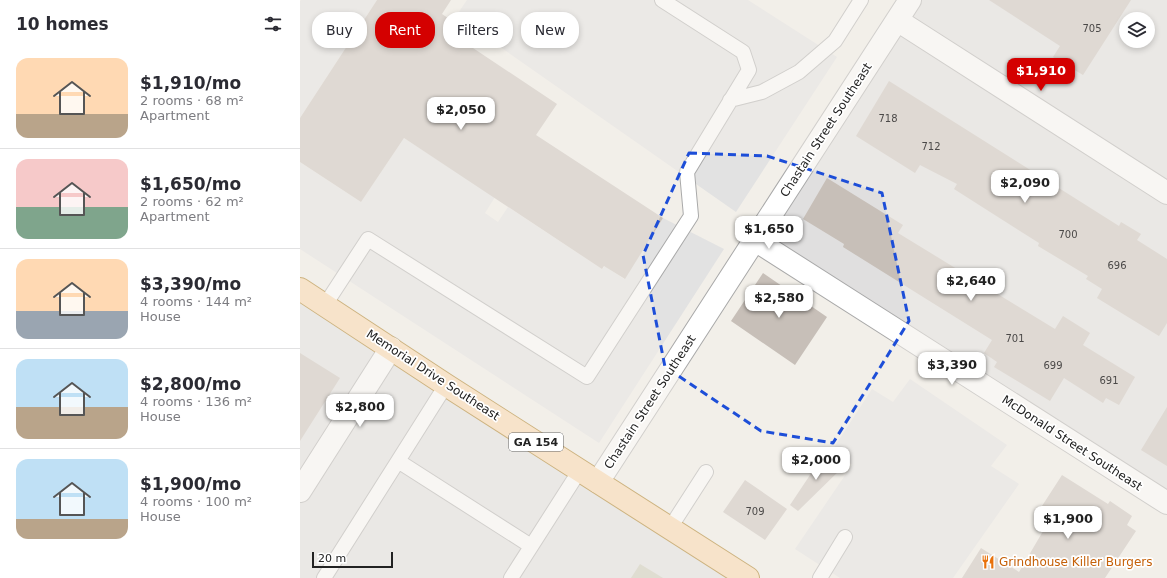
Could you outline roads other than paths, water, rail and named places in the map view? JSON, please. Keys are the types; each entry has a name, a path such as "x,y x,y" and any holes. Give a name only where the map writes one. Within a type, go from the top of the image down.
{"main road":[{"name":"Memorial Drive Southeast","path":"300,289 446,385 748,578"}],"street":[{"name":"Chastain Street Southeast","path":"598,482 910,0"},
{"path":"897,20 1167,193"},
{"name":"McDonald Street Southeast","path":"755,240 1167,503"},
{"path":"300,491 391,348"}],"lane":[{"path":"325,305 368,239 587,376 691,216 687,172 749,70 743,52 662,0"},
{"path":"730,100 762,92 799,72 835,42 861,0"},
{"path":"324,578 446,385"},
{"path":"398,461 531,546"},
{"path":"510,578 580,470"},
{"path":"670,528 706,472"},
{"path":"820,578 845,537"}],"place":[{"name":"Grindhouse Killer Burgers","path":"988,562"}]}
